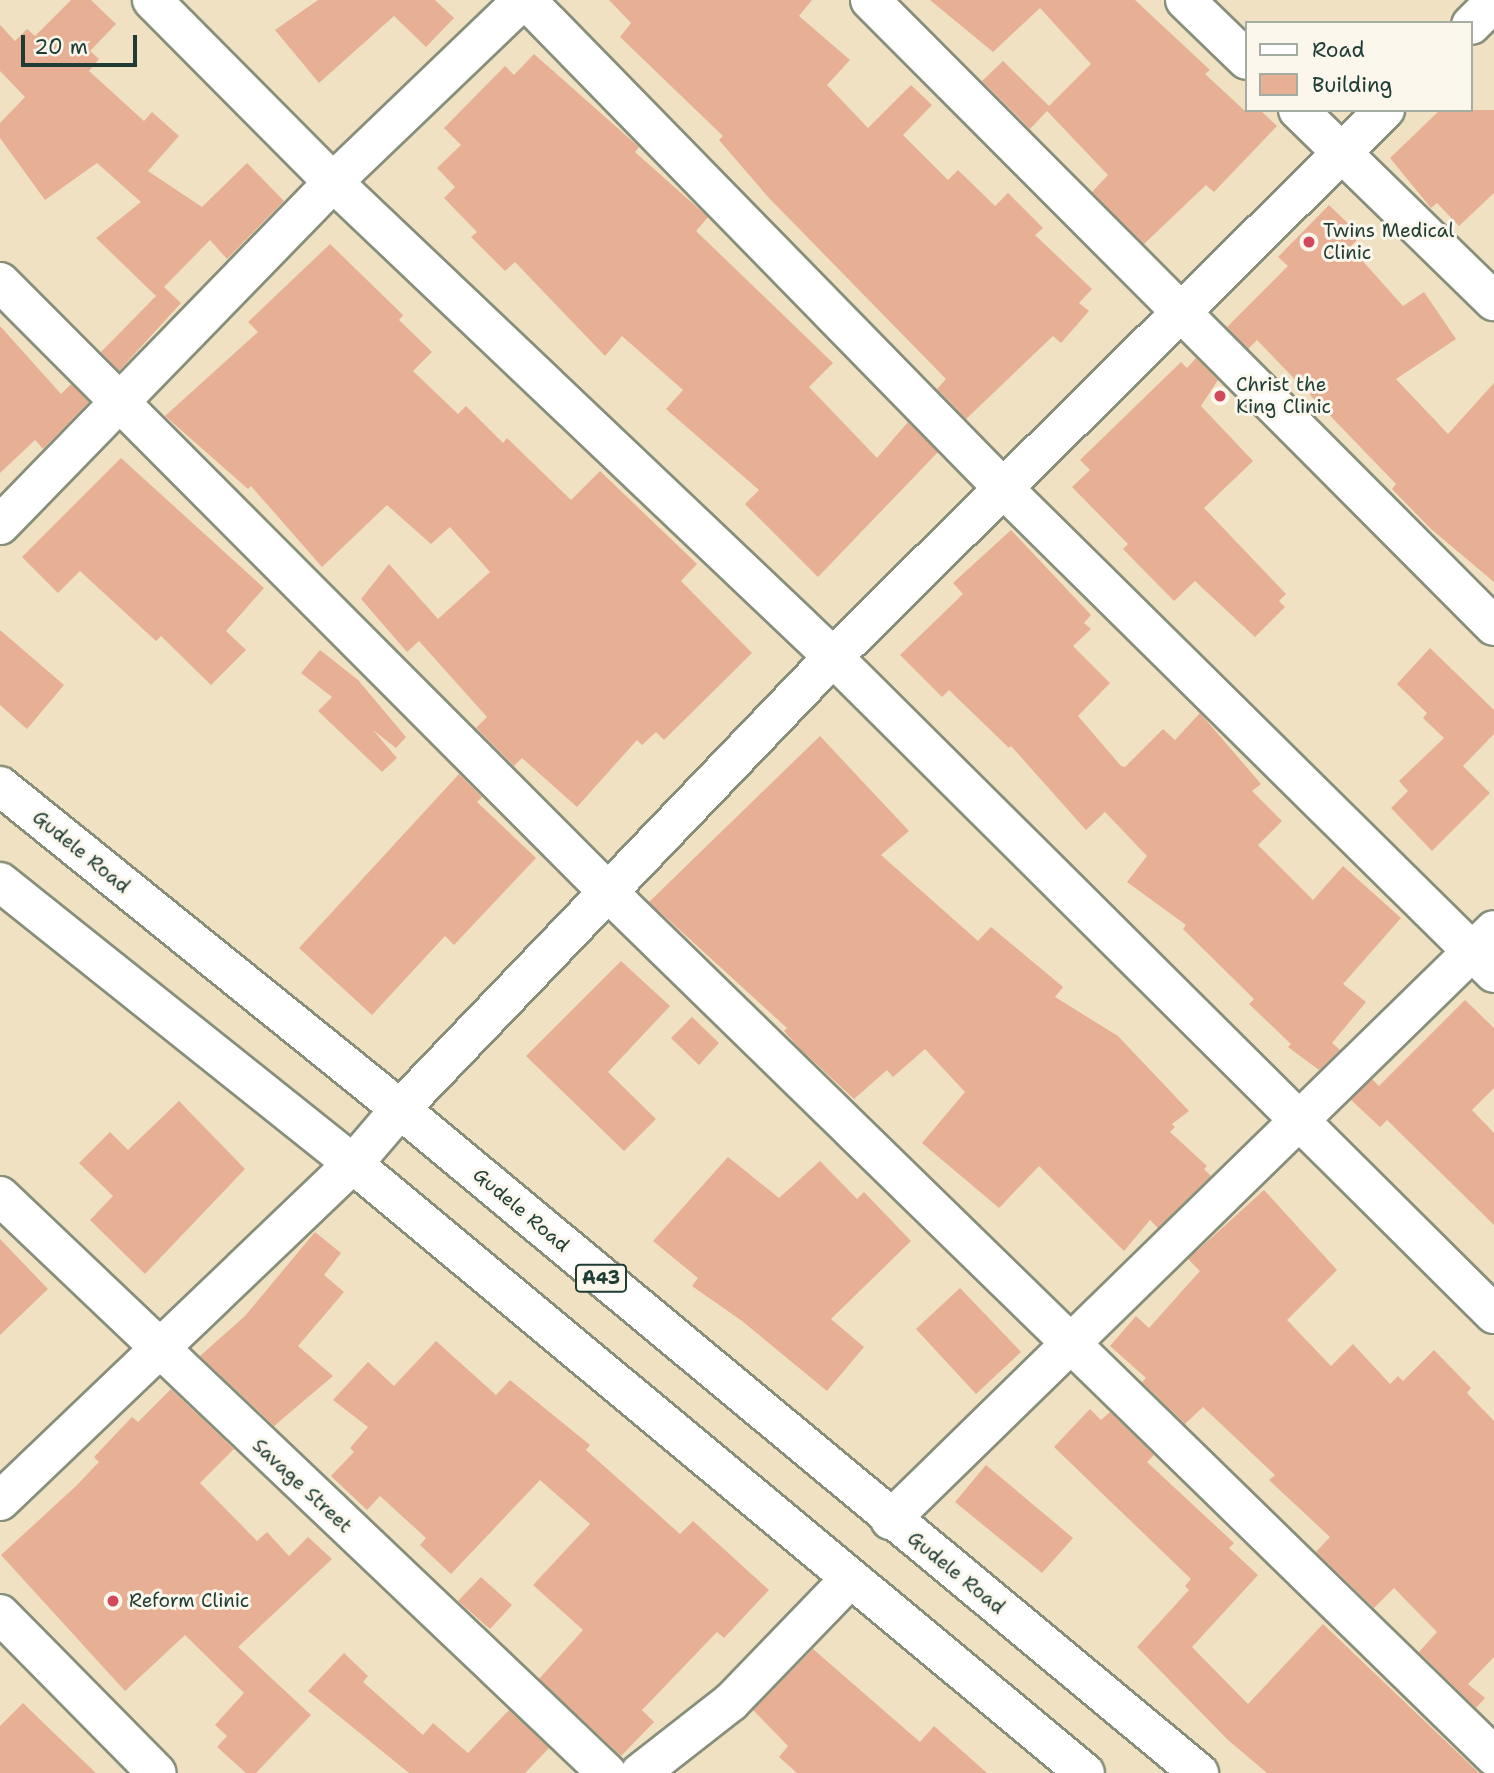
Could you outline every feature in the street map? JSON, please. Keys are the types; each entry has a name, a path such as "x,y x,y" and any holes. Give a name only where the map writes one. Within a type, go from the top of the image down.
{"main road":[{"path":"152,0 333,182 833,657 1494,1314"},
{"path":"0,525 121,404 333,182 525,0 1001,485 1487,951 1300,1121 890,1520"},
{"path":"870,0 1179,314 1494,626"},
{"path":"1185,0 1246,59"},
{"path":"1473,23 1494,2"},
{"path":"1300,112 1494,301"},
{"path":"0,1501 160,1352 353,1164 400,1108 1001,485 1383,112"},
{"path":"0,282 608,892 1494,1756"},
{"name":"Gudele Road","path":"0,786 400,1108 890,1520 1199,1773"},
{"path":"0,882 353,1164 849,1580 1085,1773"},
{"name":"Savage Street","path":"0,1196 160,1352 607,1773"},
{"path":"640,1773 731,1702 849,1580"},
{"path":"0,1614 157,1773"}],"building":[{"path":"71,0 91,0 116,24 90,51 99,59 89,71 144,121 152,112 179,136 148,171 202,207 247,163 284,201 227,259 210,240 164,287 181,303 119,371 101,352 156,296 96,238 141,202 97,163 45,200 0,138 0,123 25,97 0,71 0,25 15,41 27,29 35,36"},
{"path":"318,0 435,0 454,18 426,47 394,16 319,83 275,30"},
{"path":"609,0 812,0 799,16 850,60 827,85 868,128 911,85 932,105 903,135 948,180 958,170 995,206 1008,193 1043,228 1035,235 1092,289 1079,303 1089,311 1061,343 1053,336 966,419 937,389 946,379 768,197 719,140 723,136 620,37 631,23"},
{"path":"930,0 1135,0 1210,70 1205,74 1246,112 1262,112 1277,126 1214,192 1206,185 1144,244 1092,192 1108,175 1047,111 1030,129 982,81 1003,61 1049,106 1091,64 1040,8 993,52"},
{"path":"534,54 639,147 635,152 708,217 696,231 833,363 809,387 877,458 908,422 938,452 818,577 745,504 759,490 666,409 683,390 622,336 605,356 515,262 505,271 471,237 477,232 444,198 455,187 437,168 461,145 444,128 505,66 514,75"},
{"path":"1494,110 1494,193 1459,226 1437,203 1431,208 1390,158 1438,112"},
{"path":"1329,205 1361,236 1350,247 1403,306 1424,292 1456,339 1396,379 1448,434 1494,383 1494,582 1431,529 1392,489 1396,484 1257,340 1248,349 1227,327 1288,266 1278,257"},
{"path":"330,244 403,315 399,320 432,352 413,371 458,414 466,406 503,443 507,438 571,500 600,471 697,564 681,581 752,653 664,740 656,732 642,745 637,740 577,807 522,758 514,766 476,728 487,717 419,641 407,652 361,599 389,564 438,619 490,572 450,527 431,544 387,505 322,567 251,486 248,489 165,416 258,332 248,322"},
{"path":"0,326 61,394 71,384 89,402 43,449 35,440 0,473"},
{"path":"1196,358 1218,380 1201,406 1253,461 1204,508 1286,594 1279,601 1285,607 1255,637 1195,581 1174,601 1123,549 1128,544 1072,487 1090,470 1080,460 1181,362 1187,368"},
{"path":"121,458 264,588 226,631 246,650 211,685 161,636 156,641 80,571 58,593 22,557"},
{"path":"1011,530 1091,615 1084,623 1091,629 1073,646 1110,683 1078,716 1121,766 1125,767 1163,729 1175,740 1200,713 1261,784 1252,791 1282,821 1258,845 1313,900 1343,866 1401,918 1343,984 1366,1002 1332,1043 1340,1050 1319,1070 1288,1047 1291,1044 1249,1004 1254,999 1183,929 1186,925 1127,882 1147,856 1105,812 1086,830 1011,746 1009,748 949,690 942,697 900,655 963,594 953,583"},
{"path":"0,630 64,685 27,729 0,705"},
{"path":"1430,648 1494,710 1494,734 1463,766 1490,793 1432,851 1391,808 1408,791 1399,781 1444,738 1423,718 1427,713 1397,684"},
{"path":"320,650 358,680 406,737 396,748 373,730 397,758 382,772 318,711 332,697 301,673"},
{"path":"820,736 909,831 881,855 978,941 991,927 1063,987 1055,997 1118,1036 1189,1111 1172,1124 1175,1127 1170,1132 1207,1166 1204,1169 1211,1176 1158,1228 1150,1220 1124,1251 1039,1166 999,1208 922,1143 965,1092 925,1049 893,1077 887,1070 854,1099 799,1048 784,1031 787,1028 649,902"},
{"path":"459,774 482,797 477,802 536,858 454,945 445,936 372,1015 299,948"},
{"path":"621,961 670,1006 608,1072 656,1119 624,1151 526,1056"},
{"path":"1465,1000 1494,1028 1494,1088 1472,1110 1494,1133 1494,1225 1387,1120 1380,1127 1351,1100 1372,1079 1379,1086"},
{"path":"692,1017 719,1043 699,1065 671,1038"},
{"path":"179,1101 245,1169 145,1274 90,1220 113,1196 79,1163 110,1132 128,1150"},
{"path":"728,1157 779,1198 820,1161 857,1199 864,1192 911,1241 831,1319 864,1347 827,1391 742,1321 692,1286 698,1278 653,1241"},
{"path":"1264,1190 1337,1270 1287,1320 1331,1366 1353,1344 1390,1384 1398,1376 1403,1381 1434,1350 1471,1388 1467,1393 1494,1421 1494,1657 1468,1684 1485,1698 1476,1708 1419,1652 1437,1632 1394,1588 1374,1608 1316,1552 1330,1537 1269,1480 1275,1475 1203,1407 1185,1424 1142,1382 1146,1378 1110,1346 1136,1316 1149,1328 1200,1271 1188,1259"},
{"path":"315,1232 341,1253 324,1275 344,1292 298,1346 333,1376 274,1426 200,1356 245,1316"},
{"path":"0,1239 48,1289 0,1335"},
{"path":"960,1288 1021,1352 976,1394 916,1329"},
{"path":"436,1341 496,1395 510,1380 590,1445 586,1450 680,1534 693,1521 769,1590 724,1638 717,1632 642,1710 654,1722 621,1756 539,1679 583,1630 533,1585 590,1524 540,1480 451,1574 420,1545 426,1538 380,1496 367,1510 331,1476 354,1452 350,1448 368,1427 333,1400 368,1362 394,1386"},
{"path":"171,1389 234,1449 200,1483 257,1541 267,1532 289,1556 308,1537 332,1559 238,1647 311,1715 256,1773 246,1773 217,1747 227,1736 215,1725 244,1693 185,1635 125,1691 1,1555 99,1462 94,1457 132,1417 138,1422"},
{"path":"1090,1409 1101,1420 1110,1412 1154,1455 1147,1462 1234,1543 1229,1548 1258,1575 1192,1647 1248,1704 1323,1624 1479,1773 1267,1773 1228,1740 1137,1647 1189,1590 1185,1586 1191,1579 1054,1447"},
{"path":"986,1465 1073,1538 1042,1573 955,1502"},
{"path":"481,1577 512,1605 490,1629 458,1601"},
{"path":"813,1649 920,1742 934,1726 987,1773 797,1773 779,1757 788,1746 753,1710"},
{"path":"344,1653 368,1676 363,1682 423,1735 433,1723 468,1753 509,1710 549,1748 525,1773 409,1773 308,1691"},
{"path":"23,1703 96,1773 0,1773 0,1726"}],"place":[{"name":"Twins Medical Clinic","path":"1309,242"},
{"name":"Christ the King Clinic","path":"1220,396"},
{"name":"Reform Clinic","path":"113,1601"}]}
